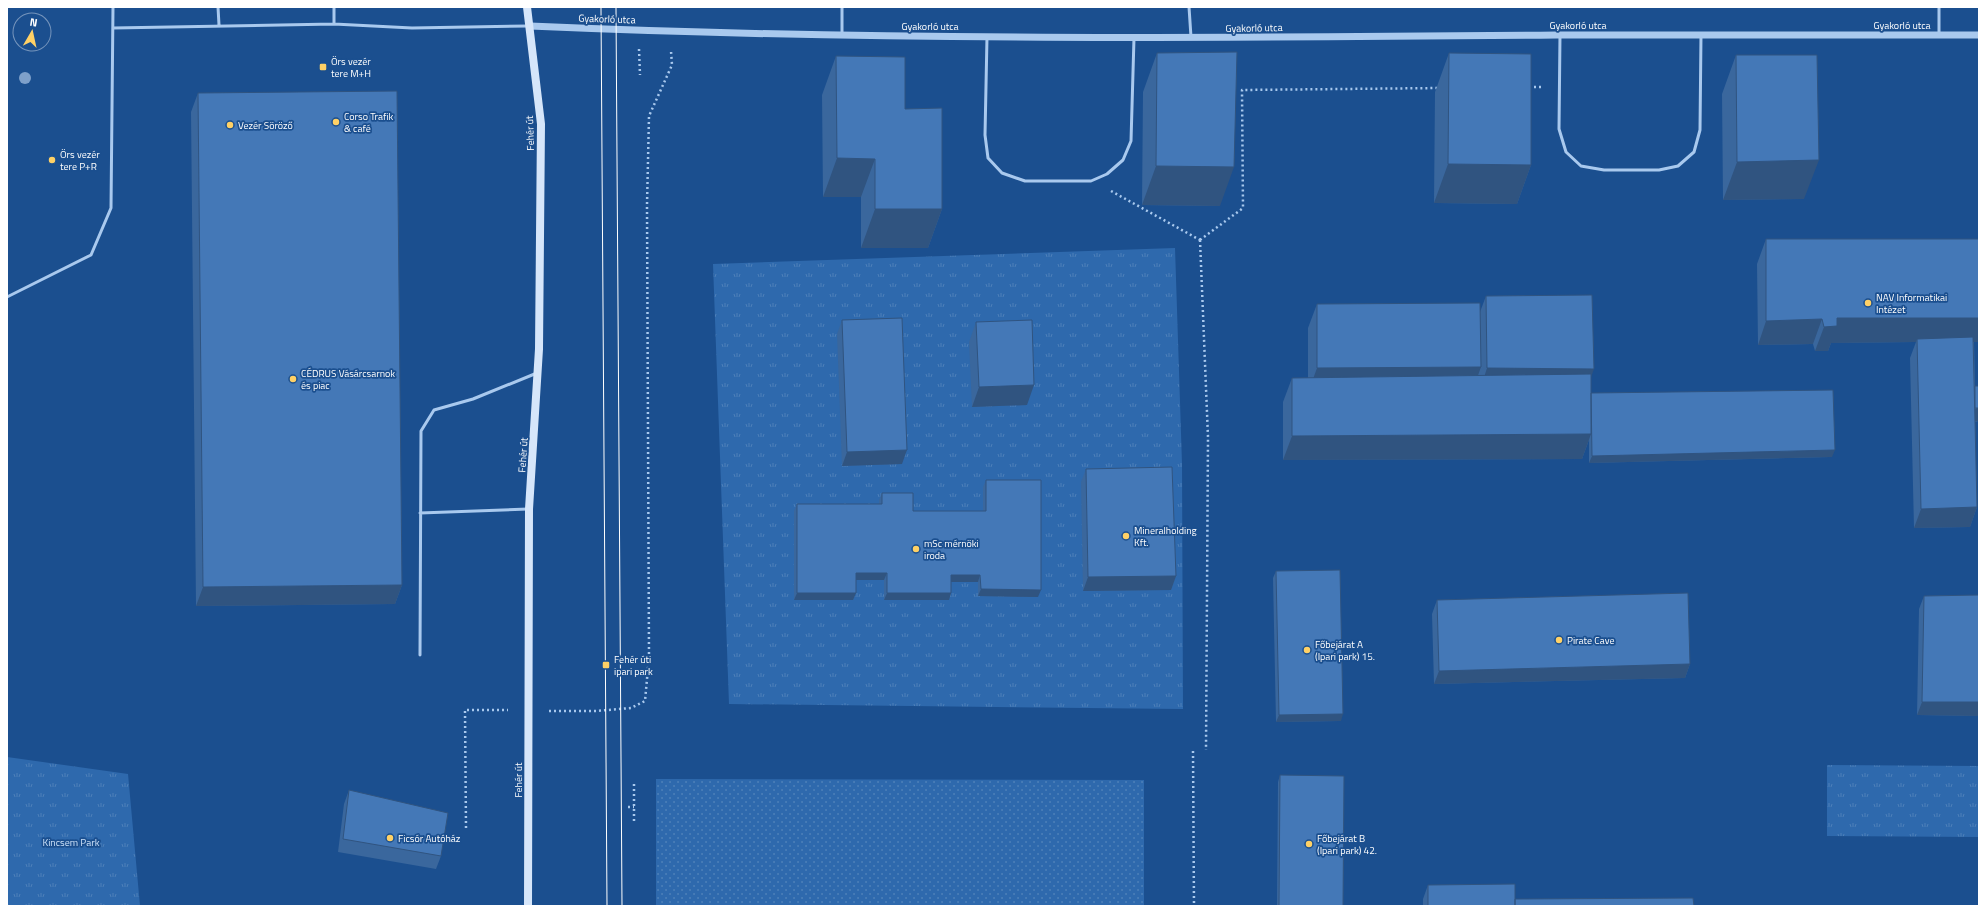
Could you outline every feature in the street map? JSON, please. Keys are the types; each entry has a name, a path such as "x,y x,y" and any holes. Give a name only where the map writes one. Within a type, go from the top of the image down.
{"main road":[{"name":"Fehér út","path":"527,7 541,124 538,372 529,509 528,906"}],"street":[{"name":"Gyakorló utca","path":"530,26 842,36 1191,39 1560,35 1979,35"}],"lane":[{"path":"7,297 91,255 111,208 113,7"},
{"path":"218,7 219,25"},
{"path":"334,7 334,24"},
{"path":"842,7 842,36"},
{"path":"1189,7 1191,39"},
{"path":"1939,7 1940,35"},
{"path":"113,28 334,24 412,28 530,26"},
{"path":"1560,35 1559,129 1566,152 1581,166 1604,170 1659,170 1678,166 1694,152 1700,130 1701,35"},
{"path":"987,37 985,135 988,158 1002,173 1025,181 1091,180 1107,174 1123,160 1131,141 1134,38"},
{"path":"420,655 421,431 434,410 473,399 538,372"},
{"path":"420,513 529,509"}],"path":[{"path":"466,828 465,710 596,711 631,708 645,701 649,657 647,205 649,116 672,65 670,31"},
{"path":"1528,87 1559,87"},
{"path":"1200,240 1243,208 1242,90 1448,88"},
{"path":"1091,180 1200,240"},
{"path":"1200,240 1208,437 1206,750"},
{"path":"1193,751 1194,906"},
{"path":"634,782 634,821"},
{"path":"628,807 634,807"}],"green space":[{"path":"1175,248 1182,464 1183,709 729,704 713,264"},
{"name":"Kincsem Park","path":"7,757 128,774 140,906 7,906"},
{"path":"1827,765 1979,766 1979,837 1827,836"},
{"path":"656,779 1144,780 1144,906 656,906"}],"building":[{"path":"1237,52 1234,167 1156,166 1157,53"},
{"path":"1449,53 1531,54 1531,165 1448,164"},
{"path":"1736,55 1817,55 1819,160 1737,162"},
{"path":"836,56 905,57 905,109 942,108 942,209 875,209 875,159 837,158"},
{"name":"CÉDRUS Vásárcsarnok és piac","path":"397,91 402,585 203,587 198,93"},
{"name":"NAV Informatikai Intézet","path":"1766,239 1979,239 1979,318 1837,318 1837,326 1824,327 1822,319 1766,321"},
{"path":"1592,295 1594,369 1487,368 1486,296"},
{"path":"1480,303 1481,367 1317,368 1317,304"},
{"path":"902,318 907,450 847,452 842,320"},
{"path":"1032,320 1034,385 979,387 976,322"},
{"path":"1973,337 1977,507 1921,509 1917,339"},
{"path":"1591,374 1591,434 1292,436 1292,378"},
{"path":"1975,386 1979,386 1979,408 1975,408"},
{"path":"1833,390 1835,450 1592,456 1591,393"},
{"name":"Mineralholding Kft.","path":"1172,467 1176,576 1088,577 1086,469"},
{"name":"mSc mérnöki iroda","path":"986,480 1041,480 1041,590 981,589 980,575 951,575 951,593 887,593 887,573 856,573 856,593 797,593 797,504 882,504 882,493 913,493 913,511 986,511"},
{"name":"Főbejárat A (Ipari park) 15.","path":"1340,570 1343,714 1279,715 1276,571"},
{"path":"1688,593 1690,664 1439,671 1437,600"},
{"path":"1979,595 1979,702 1922,702 1924,596"},
{"name":"Főbejárat B (Ipari park) 42.","path":"1280,775 1344,776 1343,906 1279,906"},
{"name":"Ficsór Autóház","path":"349,790 448,813 441,856 343,839"},
{"path":"1515,884 1515,906 1428,906 1428,885"},
{"path":"1693,898 1694,906 1515,906 1515,899"}],"tram line":[{"path":"601,7 607,906"},
{"path":"616,7 622,906"}],"place":[{"name":"Örs vezér tere M+H","path":"323,67"},
{"name":"Corso Trafik & café","path":"336,122"},
{"name":"Vezér Söröző","path":"230,125"},
{"name":"Örs vezér tere P+R","path":"52,160"},
{"name":"NAV Informatikai Intézet","path":"1868,303"},
{"name":"CÉDRUS Vásárcsarnok és piac","path":"293,379"},
{"name":"Mineralholding Kft.","path":"1126,536"},
{"name":"mSc mérnöki iroda","path":"916,549"},
{"name":"Pirate Cave","path":"1559,640"},
{"name":"Főbejárat A (Ipari park) 15.","path":"1307,650"},
{"name":"Fehér úti ipari park","path":"606,665"},
{"name":"Ficsór Autóház","path":"390,838"},
{"name":"Főbejárat B (Ipari park) 42.","path":"1309,844"}]}
